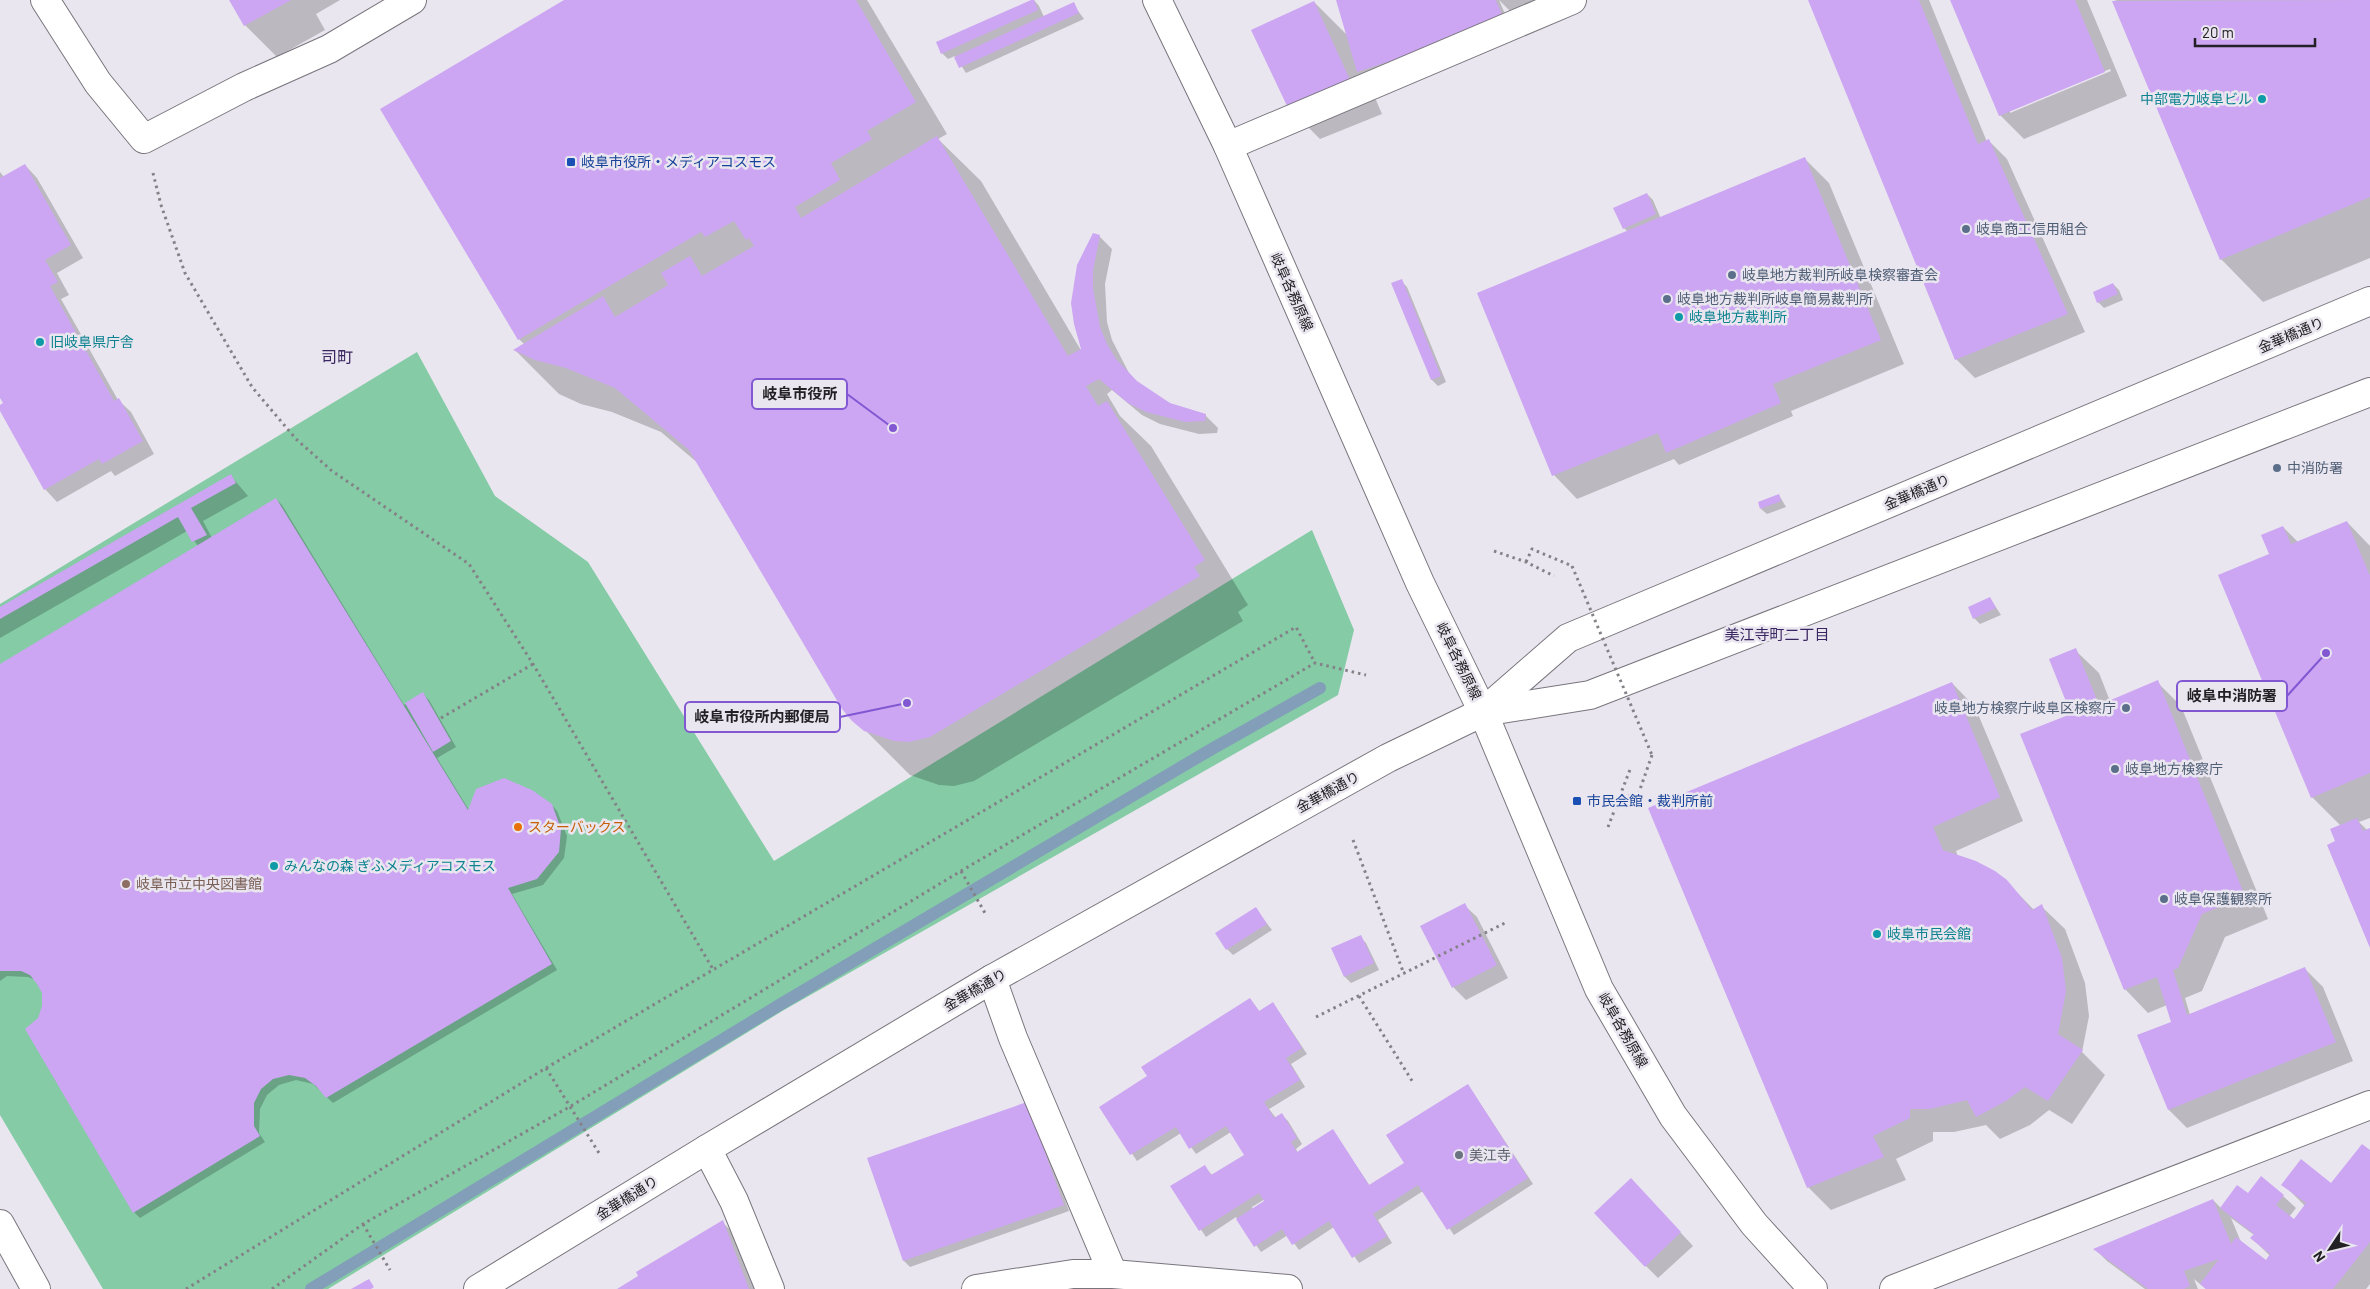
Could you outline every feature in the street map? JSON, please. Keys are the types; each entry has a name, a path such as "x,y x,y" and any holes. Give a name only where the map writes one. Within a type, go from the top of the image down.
{"street":[{"path":"45,0 98,84 144,139 244,87 329,49 395,4"},
{"name":"岐阜各務原線","path":"1157,0 1228,146 1420,583 1484,712 1599,989 1674,1116 1754,1224 1813,1289"},
{"path":"1228,146 1572,0"},
{"name":"金華橋通り","path":"478,1289 707,1149 992,979 1388,758 1484,712 1568,638 2370,301"},
{"name":"金華橋通り","path":"1484,712 1590,695 2370,392"},
{"path":"992,979 1013,1038 1113,1274"},
{"path":"1894,1289 2370,1105"},
{"path":"707,1149 734,1201 770,1289"},
{"path":"0,1224 28,1271 36,1289"},
{"path":"976,1289 1076,1281 1113,1274 1288,1289"}],"path":[{"path":"144,139 161,204 185,273 252,387 296,439 332,471 469,564 532,664 714,971"},
{"path":"1526,562 1532,549 1572,566 1652,755 1637,798 1622,794"},
{"path":"1494,551 1526,562 1554,576"},
{"path":"186,1289 546,1068 714,971 1296,627 1315,663"},
{"path":"272,1289 363,1224 571,1106 961,871 1315,663 1366,675"},
{"path":"441,718 532,664"},
{"path":"1608,826 1631,767"},
{"path":"1353,840 1404,974"},
{"path":"961,871 986,913"},
{"path":"1316,1017 1507,922"},
{"path":"1359,996 1414,1084"},
{"path":"546,1068 598,1153"},
{"path":"363,1224 390,1270"}],"green space":[{"name":"みんなの森 ぎふメディアコスモス","path":"417,352 495,496 588,562 774,861 1312,530 1354,630 1338,695 784,1010 328,1289 103,1289 0,1115 0,604"}],"building":[{"path":"229,0 291,0 244,26"},
{"path":"564,0 856,0 916,102 867,131 872,139 831,163 840,180 795,207 801,218 937,136 1068,356 1081,349 1074,324 1071,303 1077,265 1093,233 1100,235 1093,271 1093,288 1100,327 1107,344 1116,359 1137,381 1170,403 1206,414 1205,421 1185,422 1146,412 1128,403 1099,379 1086,386 1098,406 1107,401 1205,560 1194,567 1200,576 930,737 909,742 894,741 864,731 852,721 842,709 689,450 615,388 566,368 535,360 513,350 603,296 615,317 668,285 661,273 690,256 702,276 754,246 749,238 746,240 734,221 705,237 701,232 518,340 380,109"},
{"path":"1034,0 1038,10 941,54 936,42"},
{"path":"1336,0 1496,0 1503,17 1461,35 1459,32 1428,45 1430,48 1357,72"},
{"name":"岐阜商工信用組合","path":"1808,0 1919,0 1978,144 1989,139 2068,314 1955,360"},
{"path":"1950,0 2075,0 2105,72 1999,116"},
{"name":"中部電力岐阜ビル","path":"2370,0 2370,197 2220,260 2112,1"},
{"path":"1314,1 1351,82 1288,108 1251,30"},
{"path":"1074,2 1079,13 959,68 954,57"},
{"name":"岐阜地方裁判所","path":"1805,157 1881,340 1773,384 1781,403 1666,453 1658,433 1552,476 1477,293"},
{"name":"旧岐阜県庁舎","path":"25,164 71,245 45,260 58,282 50,286 114,401 119,398 143,441 102,464 99,459 44,490 0,411 0,405 3,403 0,398 0,178"},
{"path":"1647,193 1656,214 1623,229 1613,208"},
{"path":"1402,279 1441,376 1431,380 1391,283"},
{"path":"2113,283 2118,294 2097,303 2093,292"},
{"path":"231,474 236,483 191,508 207,535 192,542 178,517 0,619 0,607"},
{"path":"1779,494 1781,501 1760,509 1758,502"},
{"name":"みんなの森 ぎふメディアコスモス","path":"276,498 468,810 476,789 504,778 532,790 552,804 561,829 559,852 537,879 508,888 552,964 326,1098 316,1086 305,1078 289,1075 273,1079 261,1089 254,1103 254,1126 260,1136 133,1213 25,1029 38,1018 42,1006 42,993 30,975 21,971 0,971 0,664"},
{"path":"2347,521 2370,576 2370,773 2311,798 2218,575 2269,554 2261,535 2283,526 2291,544"},
{"path":"1990,597 1996,608 1973,619 1968,607"},
{"path":"2076,648 2099,705 2158,680 2245,896 2202,914 2178,968 2173,970 2187,1015 2305,967 2336,1042 2168,1110 2137,1035 2171,1022 2157,977 2124,990 2020,734 2071,714 2049,659"},
{"name":"岐阜市民会館","path":"1952,682 2000,797 1933,827 1943,850 1976,861 1995,871 2007,880 2032,910 2042,904 2062,958 2066,991 2058,1034 2083,1050 2048,1101 2025,1087 2006,1101 1976,1117 1967,1100 1930,1109 1910,1109 1910,1118 1873,1136 1884,1157 1807,1188 1648,808"},
{"path":"423,692 451,741 433,752 405,703"},
{"path":"2357,818 2363,831 2370,828 2370,948 2327,845 2335,841 2330,829"},
{"path":"1465,903 1497,965 1452,988 1420,926"},
{"path":"1256,907 1267,924 1226,950 1215,933"},
{"path":"1361,935 1374,963 1344,977 1331,948"},
{"path":"1250,998 1259,1011 1273,1002 1302,1048 1286,1058 1300,1080 1264,1102 1274,1118 1282,1113 1297,1138 1291,1142 1297,1152 1333,1129 1369,1185 1404,1163 1386,1135 1468,1084 1528,1178 1447,1230 1418,1185 1373,1214 1387,1236 1352,1258 1329,1221 1292,1245 1282,1229 1254,1247 1236,1219 1264,1201 1259,1193 1199,1231 1170,1186 1205,1165 1211,1175 1244,1155 1226,1126 1189,1149 1176,1127 1130,1155 1099,1107 1147,1076 1141,1067"},
{"path":"1027,1102 1064,1205 903,1261 867,1158"},
{"path":"2362,1144 2370,1150 2370,1242 2333,1289 2206,1289 2200,1284 2219,1259 2184,1271 2190,1286 2184,1289 2148,1289 2093,1249 2213,1199 2231,1244 2236,1237 2266,1260 2270,1254 2250,1238 2254,1234 2220,1208 2237,1185 2248,1193 2261,1176 2284,1195 2276,1205 2294,1219 2306,1203 2281,1185 2301,1159 2331,1183"},
{"path":"1631,1178 1681,1232 1645,1267 1594,1213"},
{"path":"723,1220 749,1289 617,1289 638,1276 636,1272"},
{"path":"369,1279 374,1287 371,1289 351,1289"}],"waterway":[{"path":"311,1289 781,1004 1210,750 1320,688"}],"place":[{"name":"中部電力岐阜ビル","path":"2262,99"},
{"name":"岐阜市役所・メディアコスモス","path":"571,162"},
{"name":"岐阜商工信用組合","path":"1966,229"},
{"name":"岐阜地方裁判所岐阜検察審査会","path":"1732,275"},
{"name":"岐阜地方裁判所岐阜簡易裁判所","path":"1667,299"},
{"name":"岐阜地方裁判所","path":"1679,317"},
{"name":"旧岐阜県庁舎","path":"40,342"},
{"name":"岐阜市役所","path":"893,428"},
{"name":"中消防署","path":"2277,468"},
{"name":"岐阜中消防署","path":"2326,653"},
{"name":"岐阜市役所内郵便局","path":"907,703"},
{"name":"岐阜地方検察庁岐阜区検察庁","path":"2126,708"},
{"name":"岐阜地方検察庁","path":"2115,769"},
{"name":"市民会館・裁判所前","path":"1577,801"},
{"name":"スターバックス","path":"518,827"},
{"name":"みんなの森 ぎふメディアコスモス","path":"274,866"},
{"name":"岐阜市立中央図書館","path":"126,884"},
{"name":"岐阜保護観察所","path":"2164,899"},
{"name":"岐阜市民会館","path":"1877,934"},
{"name":"美江寺","path":"1459,1155"}],"district":[{"name":"司町","path":"337,357"},
{"name":"美江寺町二丁目","path":"1777,635"}]}
